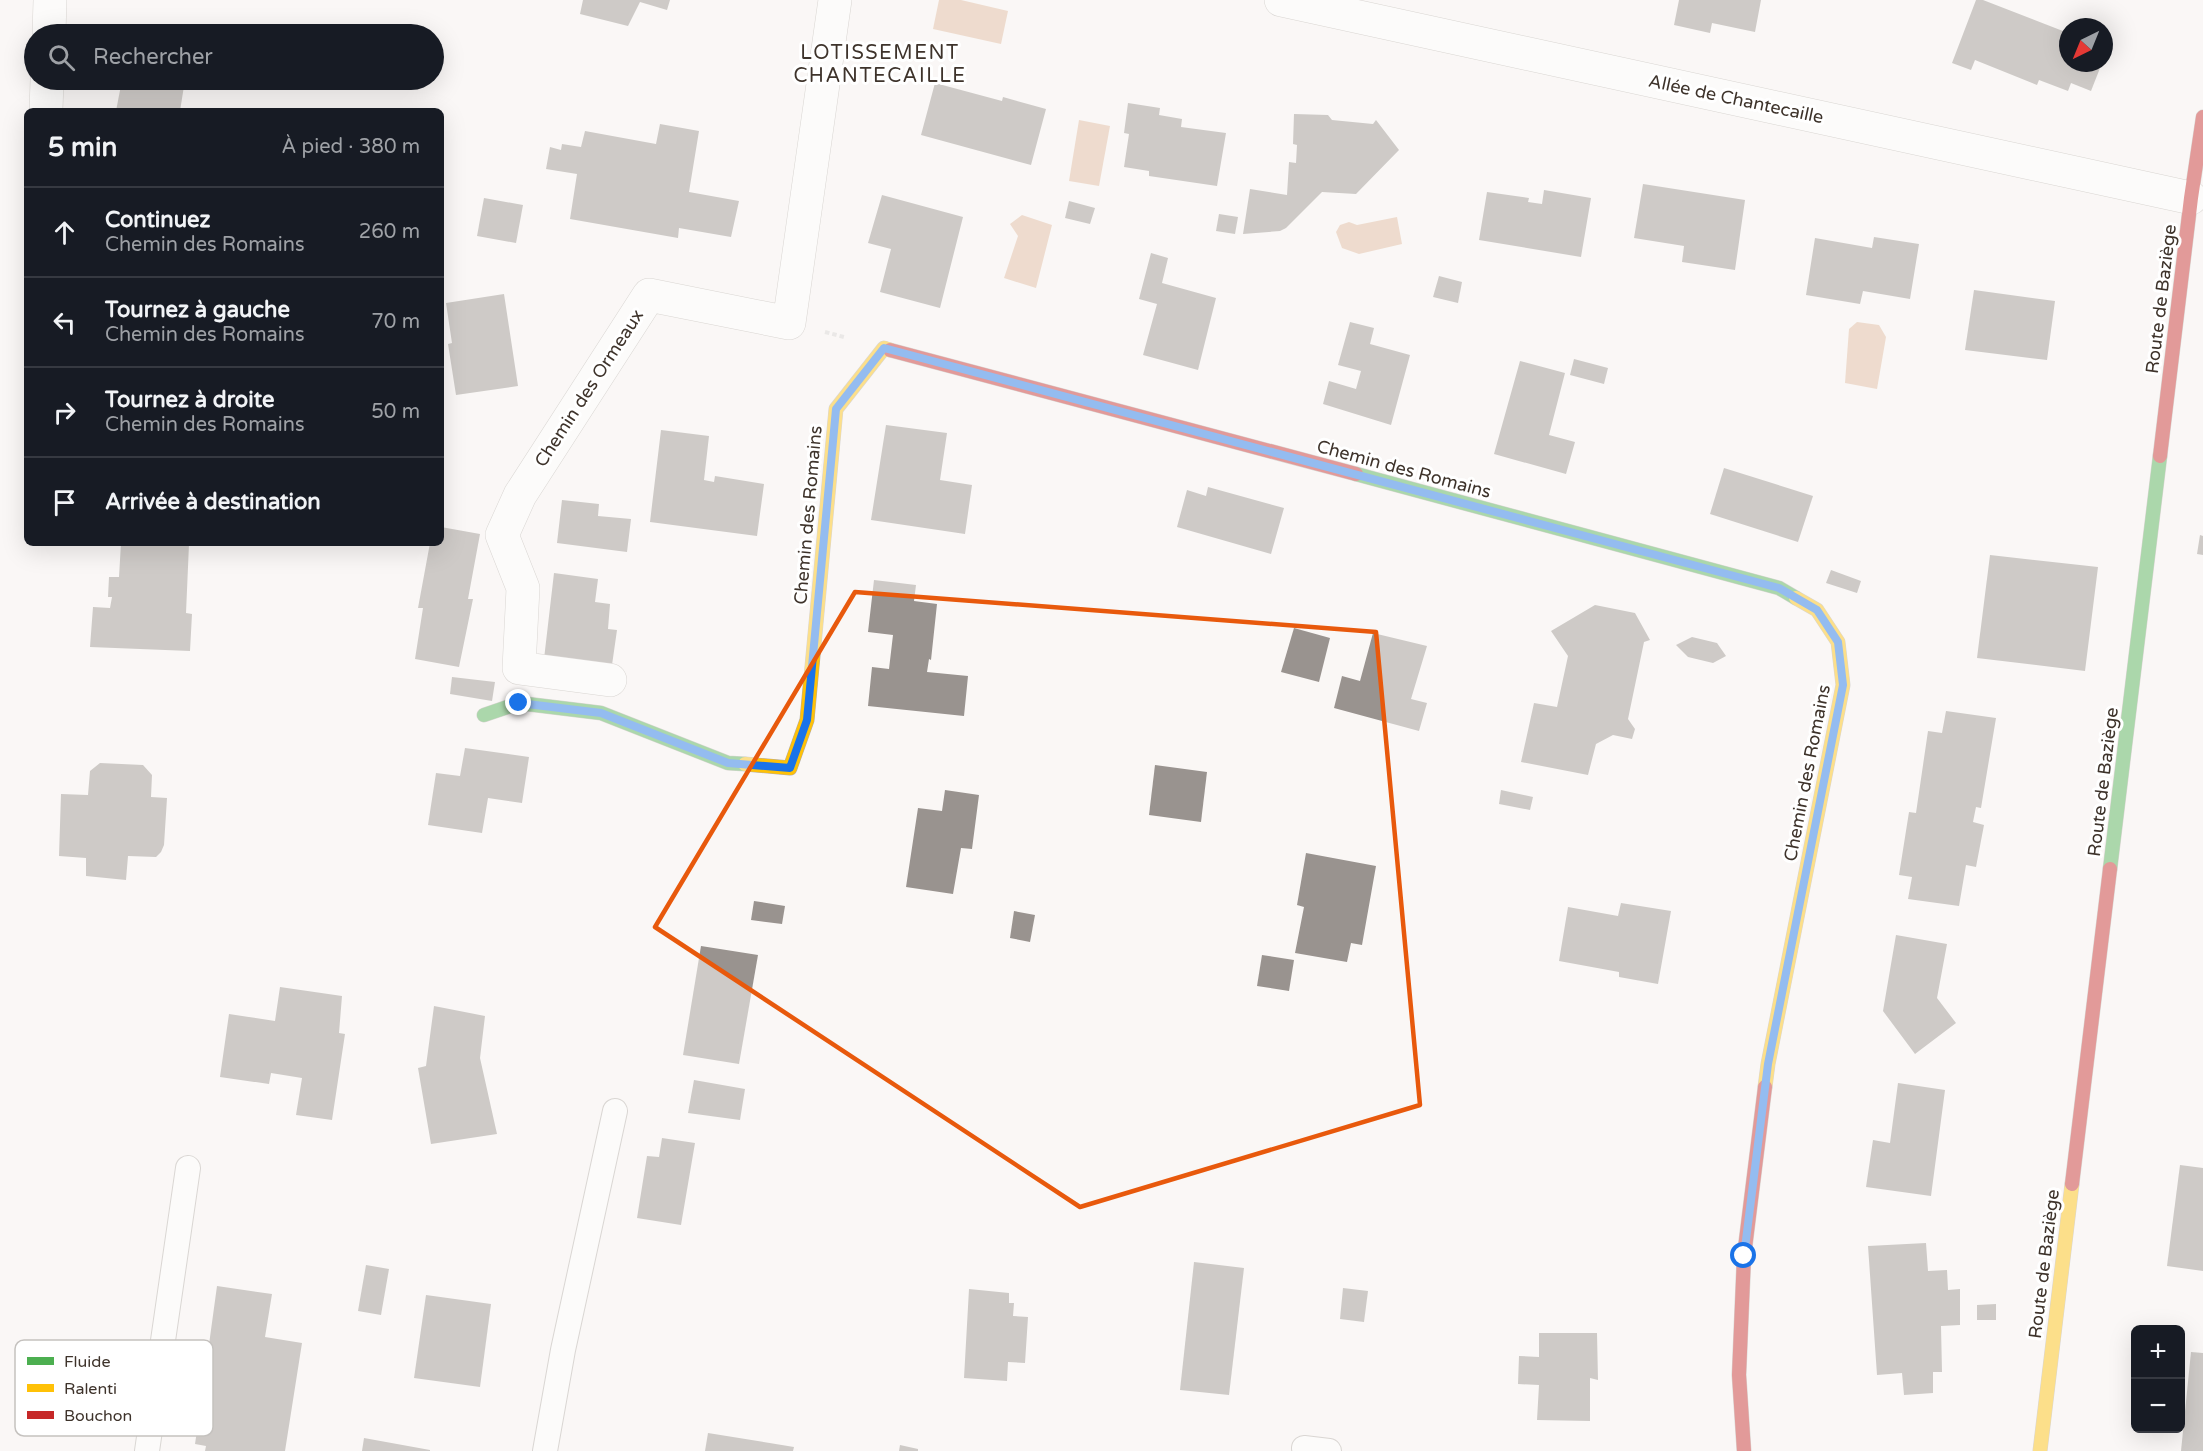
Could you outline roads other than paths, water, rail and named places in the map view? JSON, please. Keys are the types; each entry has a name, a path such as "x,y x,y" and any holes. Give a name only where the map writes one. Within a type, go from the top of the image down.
{"street":[{"path":"49,24 50,0"},
{"name":"Chemin des Ormeaux","path":"610,680 519,668 524,588 502,535 520,495 649,295 789,323 835,0"},
{"name":"Allée de Chantecaille","path":"1281,0 2197,201"},
{"path":"46,108 47,90"},
{"name":"Route de Baziège","path":"2040,1451 2197,201 2203,117"},
{"name":"Chemin des Romains","path":"484,715 519,703 601,713 728,763 790,768 807,720 836,409 884,348 1779,588 1817,610 1838,642 1843,685 1766,1075 1744,1256 1739,1375 1744,1451"}],"lane":[{"path":"545,1451 562,1350 615,1111"},
{"path":"163,1340 188,1168"},
{"path":"147,1451 149,1436"},
{"path":"1304,1448 1329,1451"}],"district":[{"name":"LOTISSEMENT CHANTECAILLE","path":"880,64"}]}
